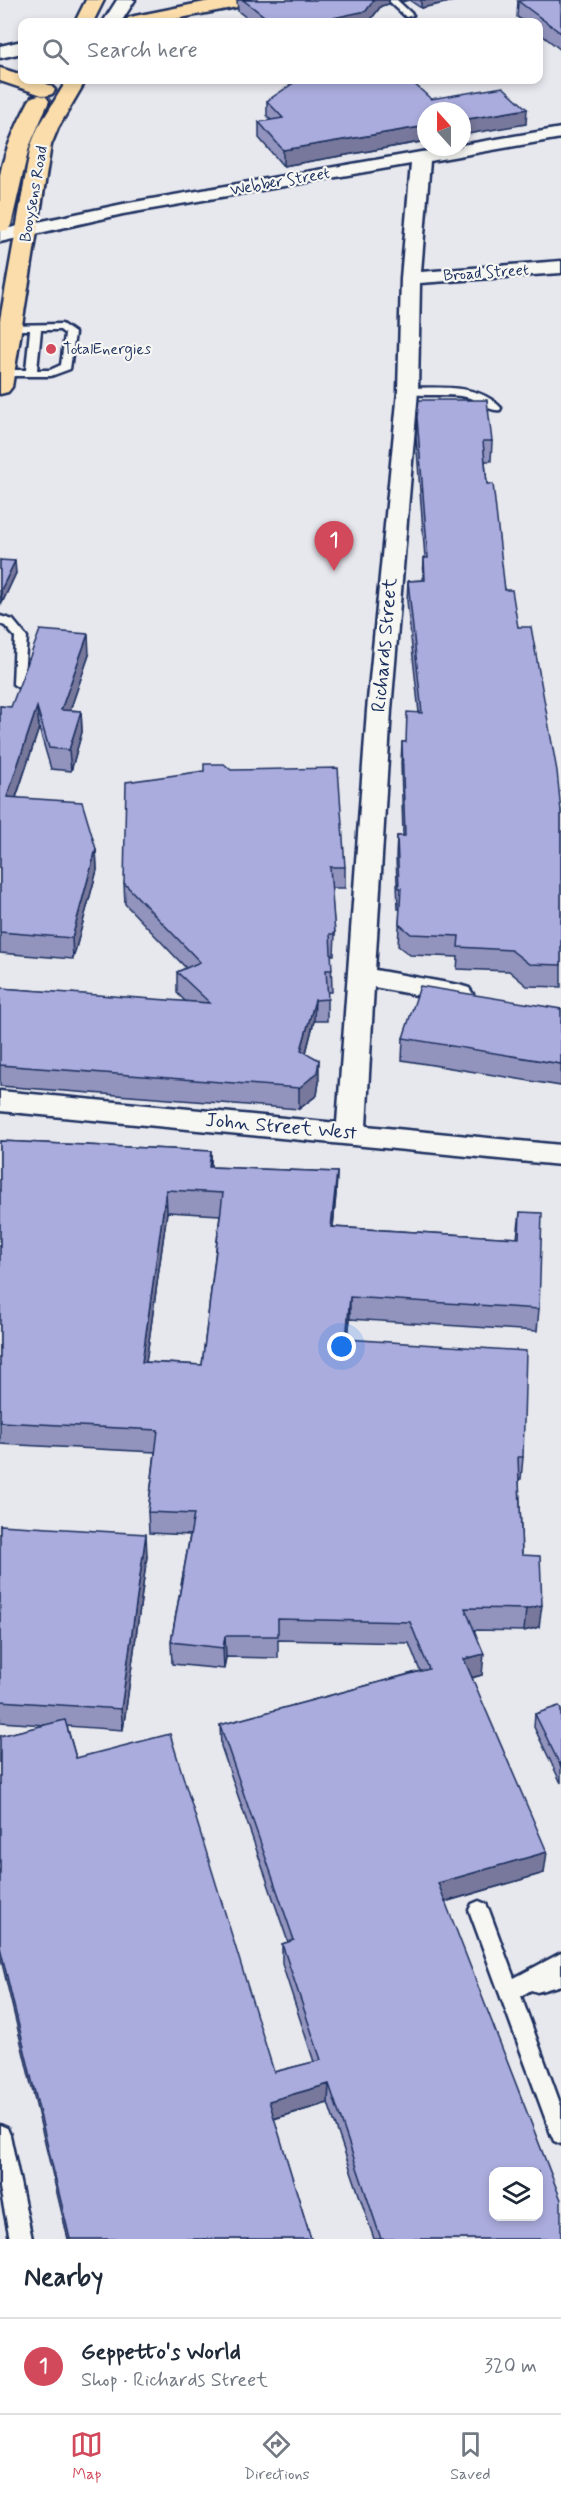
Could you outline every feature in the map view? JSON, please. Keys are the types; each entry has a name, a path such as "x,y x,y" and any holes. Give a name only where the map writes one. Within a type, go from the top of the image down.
{"main road":[{"path":"86,18 95,0"},
{"path":"151,18 217,2 242,0"},
{"path":"0,75 18,79"},
{"name":"Booysens Road","path":"1,380 41,145 48,128 74,84"},
{"name":"Booysens Road","path":"0,225 15,154 22,133 48,85"}],"street":[{"path":"115,18 126,0"},
{"path":"0,52 18,48"},
{"name":"Webber Street","path":"0,236 123,208 561,133"},
{"name":"Richards Street","path":"351,1134 379,710 408,391 411,278 421,157"},
{"name":"Broad Street","path":"411,278 561,267"},
{"path":"360,976 484,999"},
{"name":"John Street West","path":"0,1101 561,1155"}],"lane":[{"path":"392,0 409,15"},
{"path":"1,380 31,373 51,373 66,367 70,333 62,327 10,327"},
{"path":"31,373 36,327"},
{"path":"408,391 474,395 490,402 496,408"},
{"path":"0,620 9,623 21,637 19,684"},
{"path":"479,1910 561,2134"},
{"path":"509,1992 561,1962"},
{"path":"509,1992 561,1976"},
{"path":"0,2135 21,2239"}],"building":[{"path":"243,0 374,0 366,11 333,18 267,18"},
{"path":"561,0 561,33 543,18 518,1"},
{"path":"292,84 414,84 431,99 503,87 527,109 471,118 471,102 417,102 417,128 283,150 259,122 283,118 267,101"},
{"path":"419,400 487,400 492,441 483,441 487,484 493,484 505,590 512,590 518,627 531,627 557,771 561,811 561,965 529,964 511,950 458,947 459,936 411,934 399,924 401,888 399,888 397,836 405,836 402,742 406,742 407,712 422,713 408,581 425,580 424,558 428,558 417,417"},
{"path":"0,560 15,561 1,590 0,590"},
{"path":"40,630 88,634 61,710 81,711 69,750 49,748 37,707 7,797 82,802 96,849 72,938 0,932 0,706 11,707"},
{"path":"204,764 224,764 231,770 338,768 345,867 330,867 335,934 330,934 332,970 326,970 328,999 315,1000 301,1050 319,1060 317,1073 299,1088 0,1065 0,988 210,1003 177,972 200,962 124,883 126,782 204,771"},
{"path":"420,986 561,1009 561,1064 403,1038"},
{"path":"0,1141 211,1151 209,1167 337,1172 331,1227 519,1238 520,1212 542,1213 539,1309 350,1297 346,1339 526,1351 523,1457 518,1457 522,1555 540,1556 542,1605 526,1609 465,1608 484,1654 464,1659 547,1852 438,1883 561,2200 561,2239 381,2239 329,2084 269,2101 311,2239 70,2239 0,1947 0,1736 65,1720 76,1758 170,1734 274,2072 321,2060 282,1944 294,1940 220,1725 429,1669 410,1622 278,1619 278,1636 225,1636 223,1648 171,1642 194,1514 148,1512 158,1430 0,1422","holes":["166,1190 223,1193 202,1365 142,1362"]},
{"path":"0,1525 146,1534 121,1709 0,1701"},
{"path":"559,1706 561,1710 561,1767 535,1714"}],"place":[{"name":"TotalEnergies","path":"51,349"},
{"name":"Geppetto's World","path":"334,571"}]}
